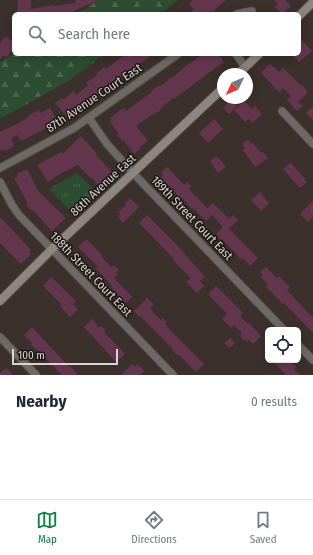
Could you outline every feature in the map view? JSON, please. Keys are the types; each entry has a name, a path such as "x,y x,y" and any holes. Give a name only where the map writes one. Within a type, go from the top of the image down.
{"street":[{"path":"301,14 313,2"},
{"path":"247,12 252,11"},
{"name":"87th Avenue Court East","path":"0,168 89,118 175,56"},
{"path":"238,56 246,67 257,56"},
{"name":"86th Avenue East","path":"0,301 52,249 217,94"},
{"path":"282,111 313,144"},
{"name":"189th Street Court East","path":"89,118 107,144 133,173 281,327"},
{"name":"188th Street Court East","path":"0,182 19,215 173,375"},
{"path":"0,337 36,375"},
{"path":"301,348 313,360"}],"green space":[{"path":"99,0 178,0 163,12 80,12"},
{"path":"12,55 102,56 68,81 0,119 0,62"},
{"path":"77,173 97,193 74,215 49,189"}],"building":[{"path":"18,0 31,0 31,9 76,3 75,0 99,0 74,12 17,12"},
{"path":"193,0 226,0 212,12 191,12 194,10 189,4"},
{"path":"274,0 285,0 291,6 284,12 280,12 275,7 278,4"},
{"path":"6,36 12,42 12,51 6,57 4,55 0,59 0,43"},
{"path":"302,40 312,51 299,62 293,56 301,56"},
{"path":"123,56 150,56 67,117 55,103 62,98 63,100 74,91 76,95 88,85 86,83 97,75 96,74 104,67 106,69"},
{"path":"200,56 220,56 224,62 174,99 173,98 161,108 162,109 136,126 148,141 134,154 117,135 119,134 110,122 112,120 110,118 123,108 126,111 152,92 151,91 160,85 161,86 171,77 172,78"},
{"path":"270,64 279,72 283,68 308,92 298,102 303,106 297,111 287,100 291,96 283,88 279,92 261,73"},
{"path":"227,104 235,104 237,106 229,114 223,108"},
{"path":"241,104 247,104 252,109 255,106 262,114 252,123 249,119 245,122 234,110"},
{"path":"313,106 313,120 306,113"},
{"path":"50,108 58,122 21,141 17,135 11,139 14,146 5,151 4,149 0,151 0,132 19,123 30,116 29,115 39,110 40,113"},
{"path":"214,119 223,129 208,143 199,133"},
{"path":"81,136 113,173 111,174 113,177 101,188 78,165 48,182 37,165 62,152 63,154"},
{"path":"248,140 268,158 255,167 243,150 245,148 242,144"},
{"path":"217,156 226,167 218,173 210,161"},
{"path":"291,163 307,182 300,188 283,169"},
{"path":"167,167 184,185 187,182 192,186 189,189 207,208 213,203 229,219 233,215 238,220 229,229 258,258 250,266 216,234 223,227 212,215 206,221 182,198 181,199 161,178 163,176 161,173"},
{"path":"27,169 39,192 66,218 52,231 32,209 31,210 26,205 28,204 14,178 18,176 17,174"},
{"path":"260,192 269,203 261,211 251,200"},
{"path":"130,198 139,207 123,223 118,217 120,214 118,212 126,205 125,203"},
{"path":"313,201 313,217 308,222 300,214"},
{"path":"147,215 177,245 205,277 200,281 204,286 197,293 186,282 191,278 139,223"},
{"path":"0,217 31,250 29,252 31,254 21,264 0,243"},
{"path":"86,239 102,255 101,256 111,267 114,265 119,270 116,273 118,274 114,278 132,297 126,303 96,268 98,267 78,247"},
{"path":"266,267 277,278 279,276 290,287 287,290 313,318 313,333 266,287 268,285 261,277 263,275 260,272"},
{"path":"51,277 76,301 73,304 78,310 70,317 60,306 61,304 43,286"},
{"path":"216,286 243,313 240,316 261,336 253,344 249,340 247,342 240,336 242,333 234,325 231,328 222,319 227,314 208,294"},
{"path":"147,298 154,304 150,309 161,320 163,318 167,322 165,324 169,329 204,364 196,372 179,355 178,356 172,350 173,349 134,311"},
{"path":"92,319 99,328 101,326 106,331 104,332 125,354 116,362 84,327"},
{"path":"32,327 78,375 62,375 30,344 32,343 24,335"},
{"path":"230,338 235,343 230,348 224,343"},
{"path":"275,363 292,363 296,367 294,369 300,375 286,375"},
{"path":"132,364 135,367 137,364 144,371 140,375 121,375"},
{"path":"6,368 13,375 0,375 0,373"}]}
